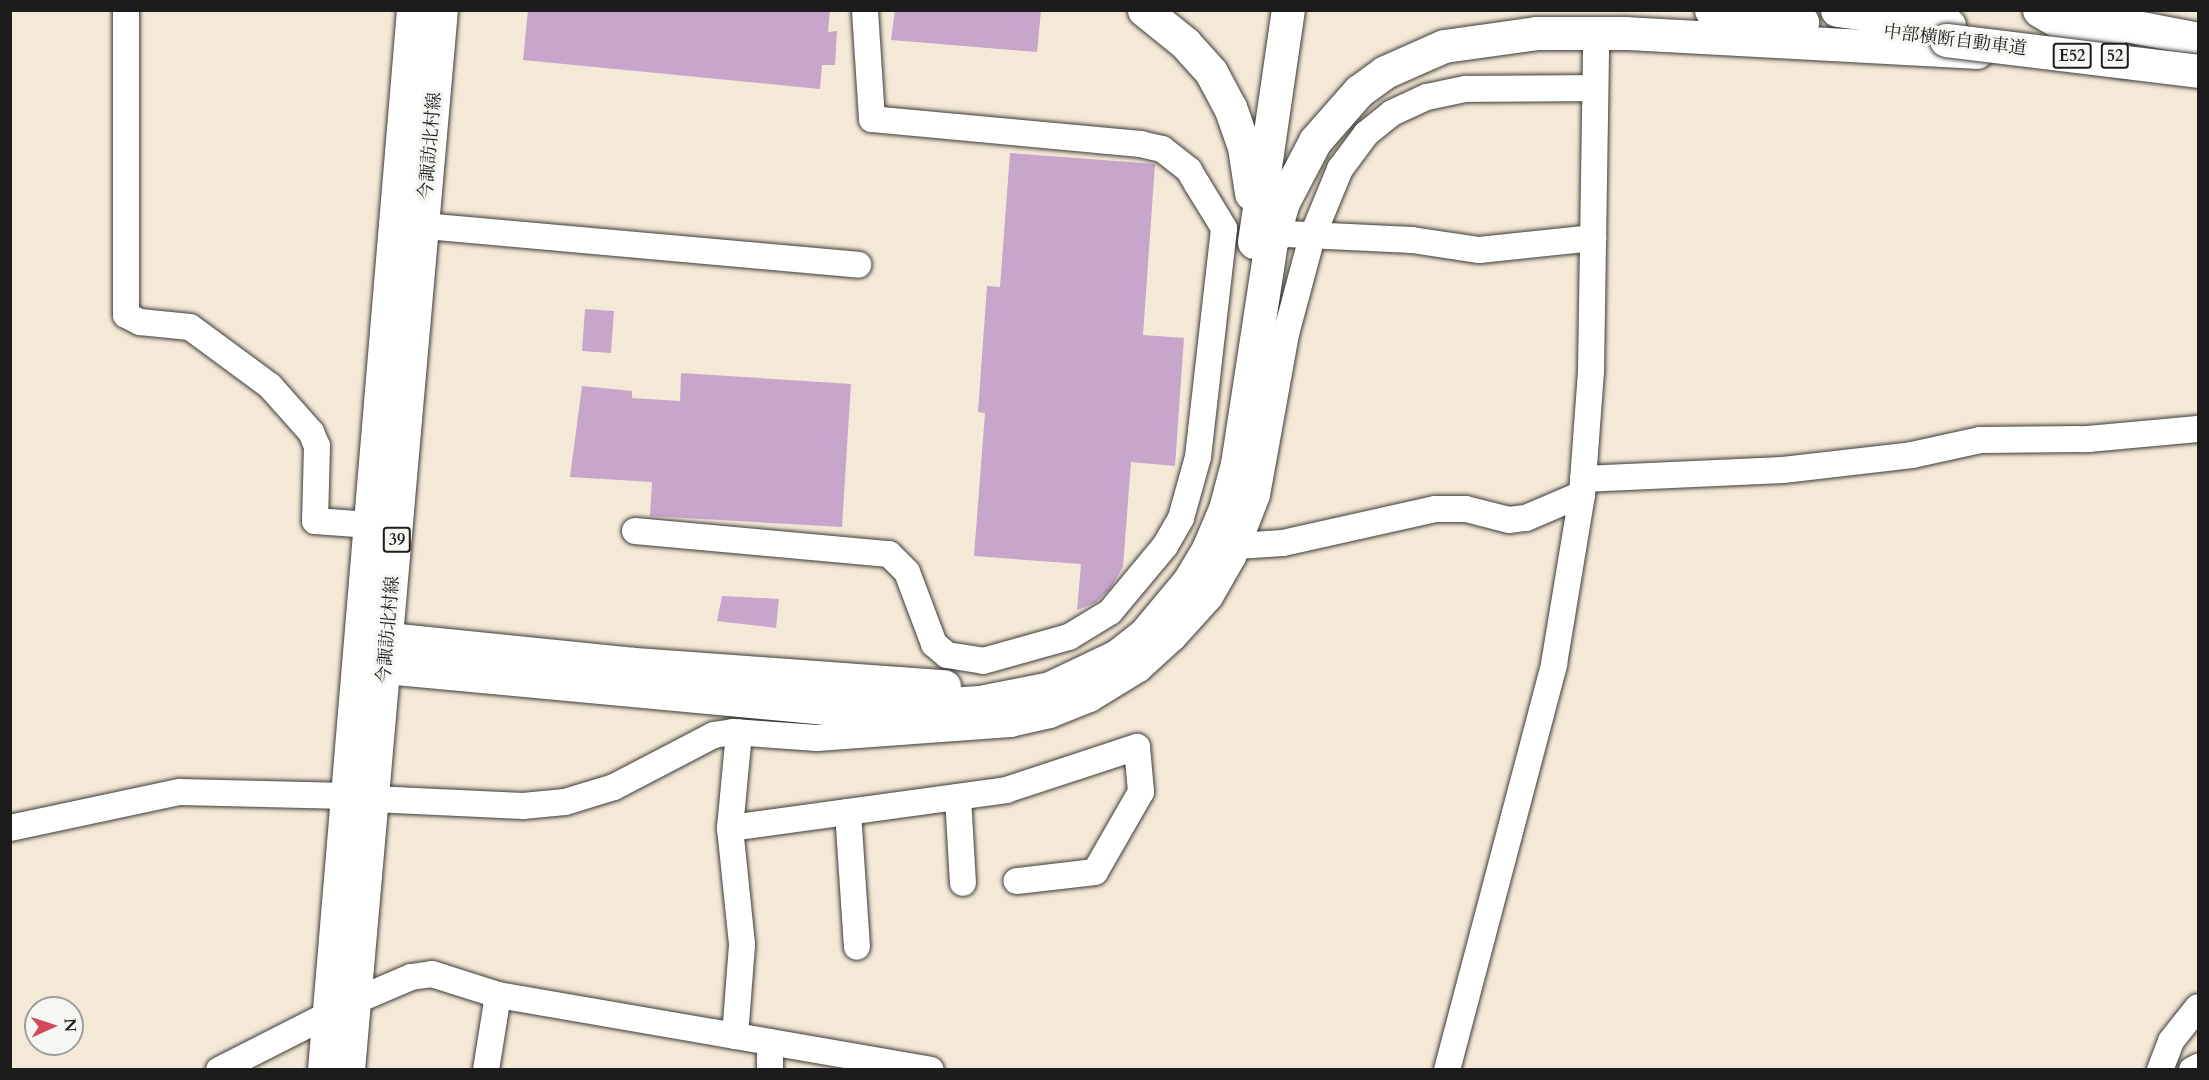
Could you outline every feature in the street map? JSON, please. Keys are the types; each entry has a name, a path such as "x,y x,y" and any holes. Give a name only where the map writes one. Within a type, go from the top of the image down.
{"highway":[{"path":"1144,10 1192,50 1211,72 1230,107 1251,185 1255,235"},
{"path":"378,653 633,664 941,686 1012,680 1044,671 1106,640 1131,619 1176,571 1194,540 1220,459 1288,10"},
{"path":"1255,235 1307,10"},
{"name":"中部横断自動車道","path":"1711,10 2199,71"},
{"name":"中部横断自動車道","path":"1838,10 1947,38 2199,57"},
{"name":"52","path":"2039,10 2112,55 2199,85"},
{"path":"2048,10 2199,39"},
{"path":"1255,235 1336,114 1385,72 1444,46 1506,35 1615,33 1947,38"}],"main road":[{"name":"今諏訪北村線","path":"378,653 370,525 413,10"},
{"name":"今諏訪北村線","path":"324,1070 328,1016 360,798 378,653 425,226 442,10"},
{"name":"今諏訪北村線","path":"349,1070 355,1001 360,798"}],"street":[{"path":"126,10 126,315 140,322 190,327 270,386 311,432 317,446 315,520 370,525"},
{"path":"865,10 873,119 1162,149 1189,170 1255,235 1412,240 1479,250 1593,238"},
{"path":"1447,1070 1554,664 1583,487 1591,371 1596,46"},
{"path":"11,829 180,792 523,806 565,802 614,788 714,735 739,732 817,738 1010,724 1050,715 1090,699 1129,675 1173,639 1210,597 1237,546 1257,495 1286,334 1312,237 1340,170 1366,134 1392,113 1427,97 1466,88 1595,88"},
{"path":"425,226 858,265"},
{"path":"635,531 889,554 908,572 934,644 947,655 964,660 1008,656 1069,636 1110,612 1166,546 1192,489 1255,235"},
{"path":"1237,546 1283,543 1435,509 1466,509 1509,520 1526,518 1583,487 1783,470 1912,455 1980,440 2088,440 2199,429"},
{"path":"735,1036 742,944 730,828 739,732"},
{"path":"730,828 1006,790 1137,747 1141,792 1095,872 1017,881"},
{"path":"958,797 963,883"},
{"path":"848,812 857,947"},
{"path":"219,1070 355,1001 411,976 432,974 498,995 932,1070"},
{"path":"486,1070 498,995"},
{"path":"2160,1070 2171,1041 2199,1007"},
{"path":"770,1042 770,1070"},
{"path":"2192,1070 2199,1067"}],"building":[{"path":"528,10 830,10 828,32 837,31 835,65 822,65 820,89 523,60"},
{"path":"895,10 1041,10 1037,52 891,40"},
{"path":"1010,153 1155,164 1143,335 1184,338 1175,466 1131,462 1123,567 1110,589 1095,603 1077,610 1081,564 974,556 985,413 978,412 987,286 1000,287"},
{"path":"585,309 614,311 611,353 582,351"},
{"path":"681,373 851,384 842,527 650,516 652,482 570,477 582,386 632,391 632,398 680,401"},
{"path":"722,596 779,599 776,628 717,621"}],"tunnel":[{"path":"1596,10 1596,46"}]}
